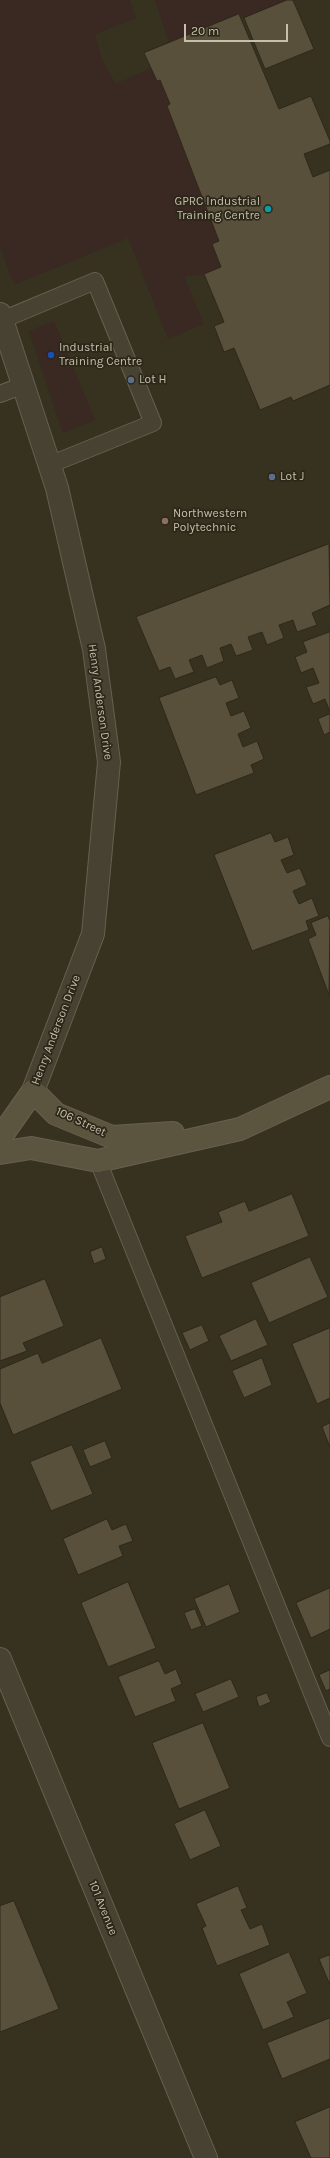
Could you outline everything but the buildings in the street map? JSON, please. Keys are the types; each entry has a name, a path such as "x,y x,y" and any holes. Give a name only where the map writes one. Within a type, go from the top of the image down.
{"street":[{"name":"Henry Anderson Drive","path":"1,317 57,488 94,649 109,762 93,934 33,1091"},
{"name":"106 Street","path":"0,1153 31,1148 98,1161 240,1129 330,1088"},
{"name":"106 Street","path":"33,1091 56,1114 112,1137 240,1129"},
{"path":"0,1138 33,1091"},
{"name":"101 Avenue","path":"0,1659 206,2158"}],"lane":[{"path":"1,317 95,281 153,423 49,465"},
{"path":"0,394 23,385"},
{"path":"98,1161 330,1738"}],"shaded area":[{"path":"0,0 130,0 136,18 95,34 102,60 116,84 151,68 157,81 160,80 170,104 167,106 219,241 212,244 221,267 204,274 184,277 204,324 168,339 128,238 16,284 12,280 0,246"},
{"path":"155,0 287,0 244,18 239,14 169,43"},
{"path":"54,321 95,420 63,433 29,331"}],"place":[{"name":"GPRC Industrial Training Centre","path":"268,209"},
{"name":"Industrial Training Centre","path":"51,355"},
{"name":"Lot H","path":"131,380"},
{"name":"Lot J","path":"272,477"},
{"name":"Northwestern Polytechnic","path":"165,521"}]}
